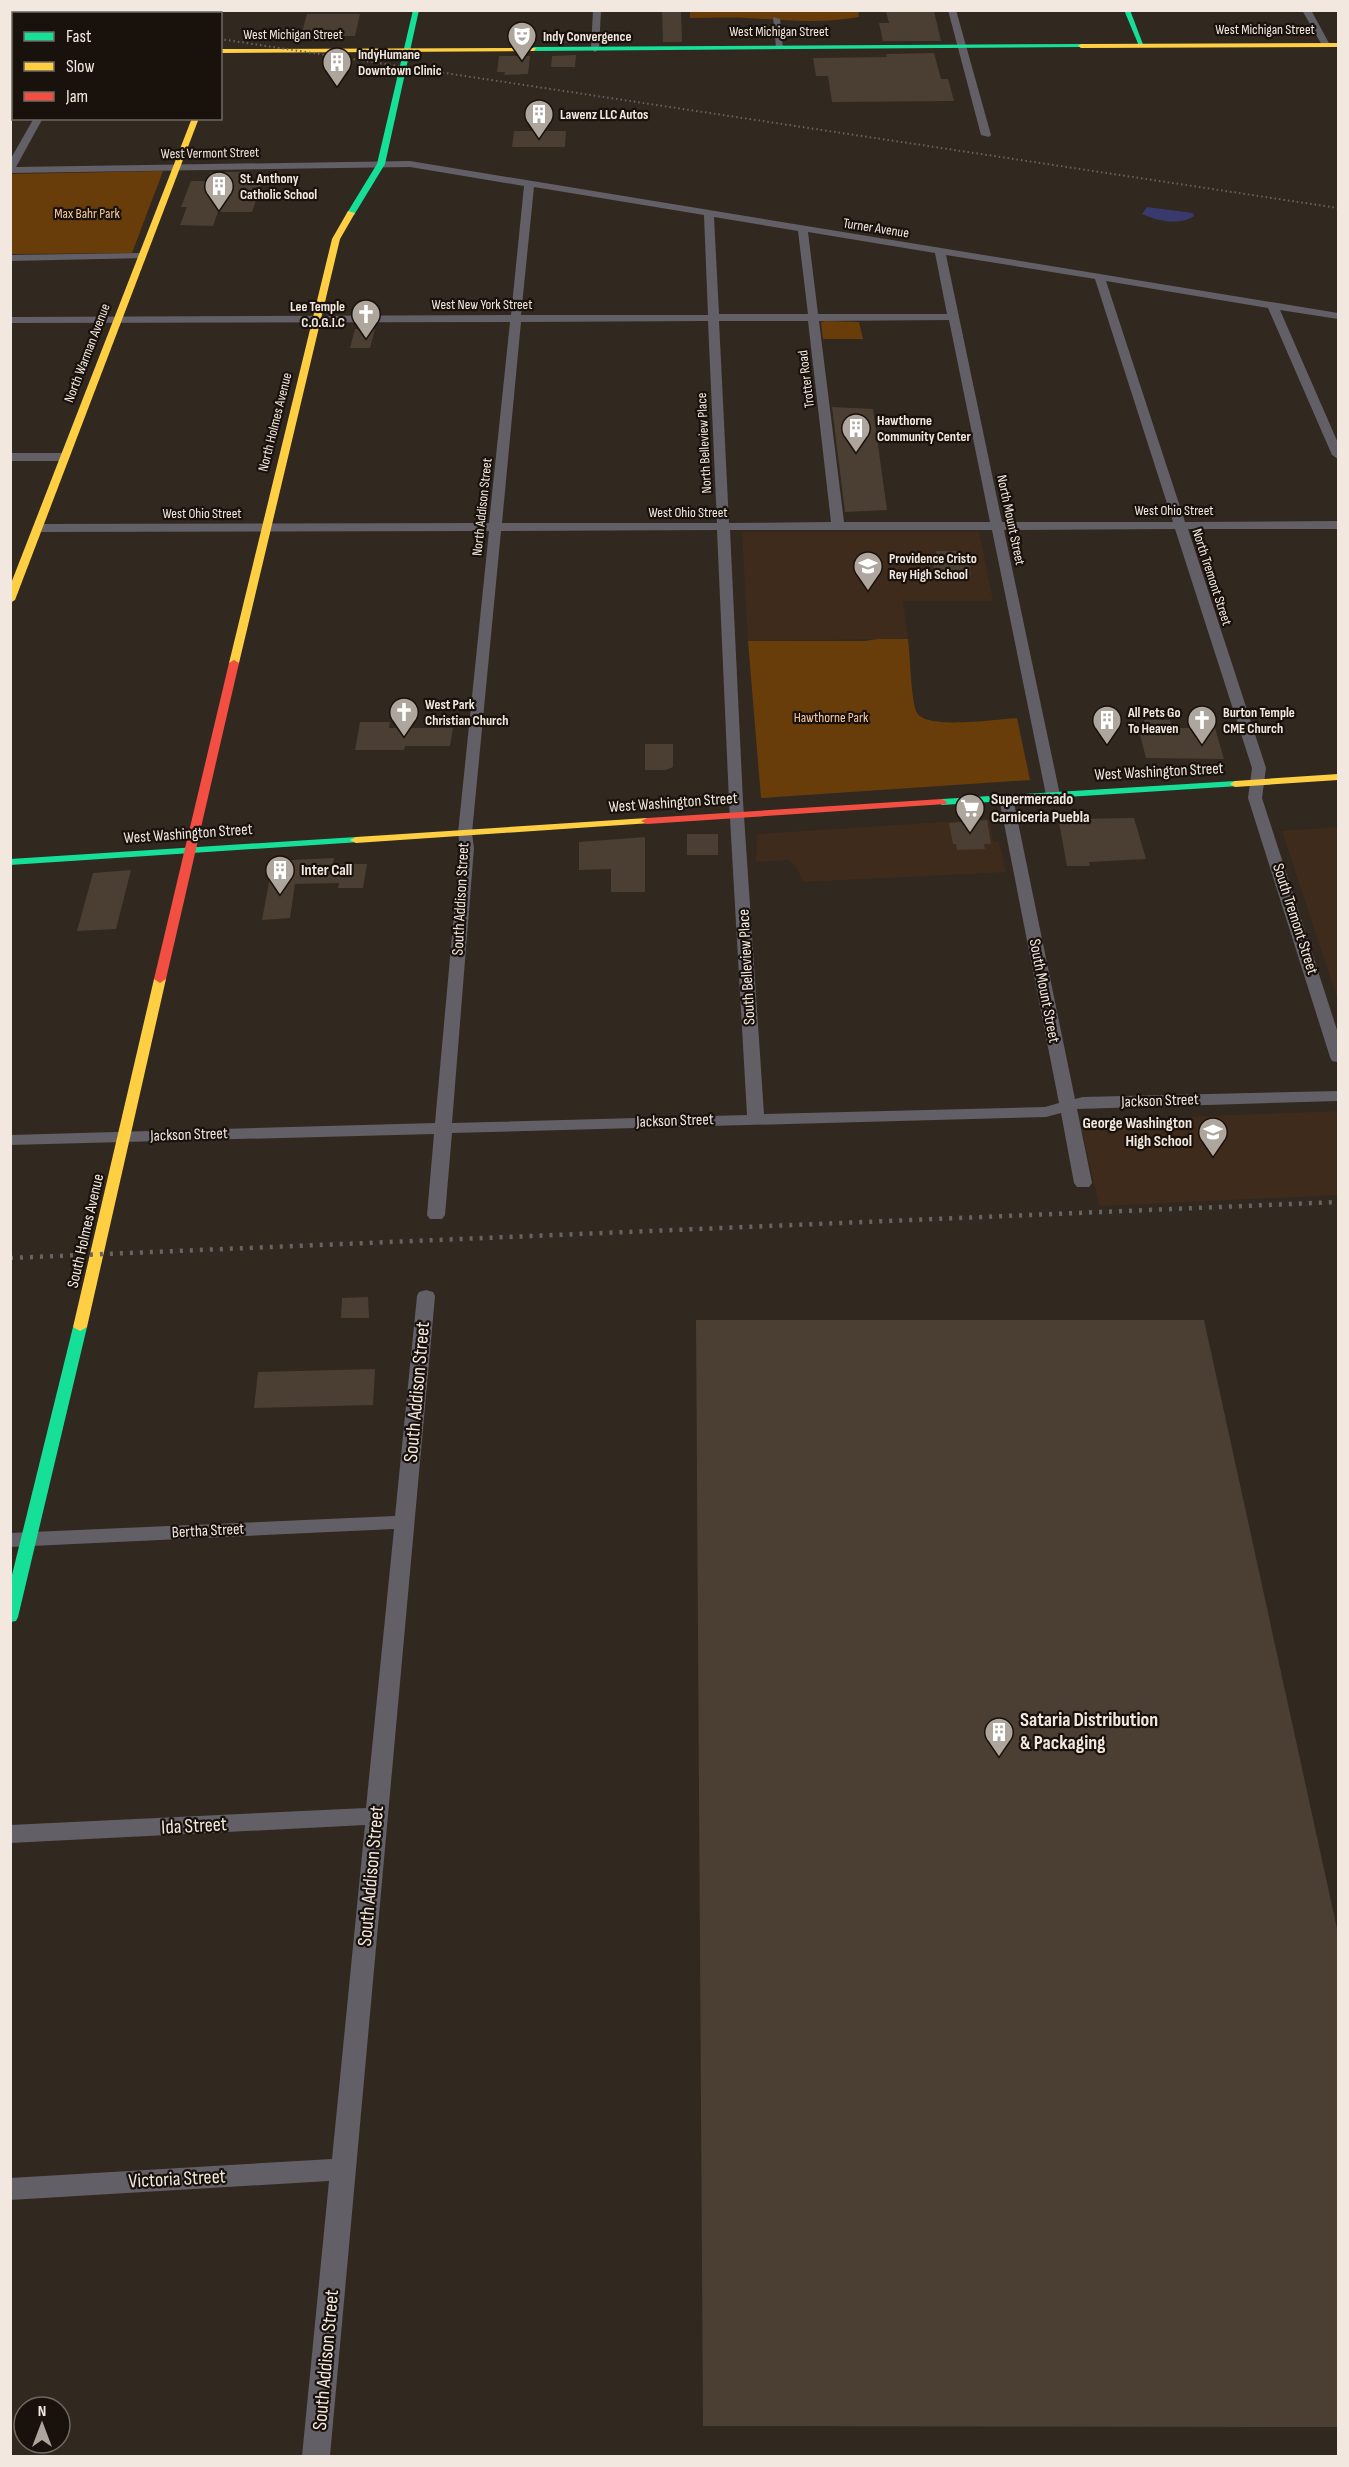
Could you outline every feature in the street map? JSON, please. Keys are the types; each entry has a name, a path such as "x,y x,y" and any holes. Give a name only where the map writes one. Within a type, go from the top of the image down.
{"street":[{"name":"North Holmes Avenue","path":"190,850 337,235 381,164 416,10"},
{"path":"595,49 597,10"},
{"path":"952,10 986,135"},
{"path":"1127,10 1142,46"},
{"path":"1306,10 1332,45"},
{"path":"776,19 780,47"},
{"name":"West Michigan Street","path":"222,53 780,47 1332,45"},
{"path":"10,169 38,120"},
{"name":"North Warman Avenue","path":"10,600 195,120"},
{"name":"West Vermont Street","path":"10,169 410,164"},
{"name":"Turner Avenue","path":"410,164 1338,316"},
{"name":"North Addison Street","path":"465,833 528,184"},
{"name":"North Belleview Place","path":"709,214 738,815"},
{"name":"Trotter Road","path":"803,229 838,526"},
{"name":"North Mount Street","path":"940,252 1053,795"},
{"path":"10,258 142,256"},
{"name":"North Tremont Street","path":"1100,278 1259,768 1257,783"},
{"path":"1273,307 1333,430 1338,455"},
{"name":"West New York Street","path":"10,320 953,317"},
{"path":"10,457 64,457"},
{"name":"West Ohio Street","path":"38,528 1338,525"},
{"name":"West Washington Street","path":"10,862 1338,777"},
{"name":"South Tremont Street","path":"1257,783 1254,789 1255,798 1338,1057"},
{"name":"South Mount Street","path":"1006,798 1083,1183"},
{"name":"South Belleview Place","path":"738,815 756,1119"},
{"name":"South Addison Street","path":"436,1215 467,848 465,833"},
{"name":"South Holmes Avenue","path":"10,1617 20,1540 125,1137 190,850"},
{"name":"Jackson Street","path":"10,1140 1046,1112 1083,1102 1338,1096"},
{"name":"South Addison Street","path":"316,2457 426,1296"},
{"name":"Bertha Street","path":"20,1540 405,1522"},
{"name":"Ida Street","path":"10,1834 377,1816"},
{"name":"Victoria Street","path":"10,2189 344,2169"}],"shaded area":[{"path":"1147,207 1193,213 1194,216 1175,222 1155,219 1142,214"},
{"name":"Providence Cristo Rey High School","path":"742,532 979,532 993,601 903,601 908,639 748,641"},
{"path":"989,819 993,842 999,842 1006,872 803,882 797,868 789,860 756,862 757,834"},
{"path":"1338,827 1338,1001 1282,831"},
{"name":"George Washington High School","path":"1338,1111 1338,1195 1099,1206 1080,1121"}],"green space":[{"path":"858,10 859,17 831,20 690,18 690,11"},
{"name":"Max Bahr Park","path":"163,171 132,253 11,254 11,174"},
{"path":"821,322 859,322 863,339 823,339"},
{"name":"Hawthorne Park","path":"908,639 913,699 917,713 923,718 948,722 1017,718 1030,780 761,798 748,641 865,641"}],"building":[{"path":"662,10 681,10 682,42 663,42"},
{"path":"886,11 934,11 941,41 883,41 879,23 889,23"},
{"path":"307,14 360,14 355,36 301,36"},
{"path":"558,33 578,33 577,43 553,43"},
{"path":"934,53 941,79 948,79 954,101 832,102 828,76 816,76 813,58 887,57 886,54"},
{"path":"576,55 575,67 551,67 552,56"},
{"path":"499,56 530,56 528,74 504,75 505,72 497,72"},
{"name":"Lawenz LLC Autos","path":"514,131 566,131 565,147 512,147"},
{"path":"245,172 243,180 260,180 258,184 261,185 252,212 218,212 213,226 180,225 187,207 181,207 191,181 207,181 210,173"},
{"name":"Lee Temple C.O.G.I.C","path":"355,329 375,329 370,348 350,348"},
{"name":"Hawthorne Community Center","path":"832,407 873,409 887,510 845,512"},
{"path":"936,551 958,551 959,556 968,556 971,575 935,575 932,556 937,556"},
{"path":"1144,720 1170,720 1172,728 1215,728 1224,759 1146,758 1138,727 1146,726"},
{"name":"West Park Christian Church","path":"360,722 390,722 389,728 453,728 450,746 405,746 404,750 355,750"},
{"path":"645,744 673,744 673,767 666,770 645,770"},
{"path":"1134,818 1146,859 1089,862 1090,866 1067,866 1059,823 1063,823 1062,819"},
{"name":"Supermercado Carniceria Puebla","path":"987,820 991,844 984,844 985,849 957,850 956,844 953,844 949,823"},
{"path":"687,834 718,834 718,855 687,855"},
{"path":"645,837 645,892 611,892 611,869 579,870 579,842"},
{"path":"334,858 333,864 367,864 363,888 338,888 339,883 295,884 290,918 262,920 273,861"},
{"path":"131,870 116,929 77,931 93,873"},
{"path":"368,1297 369,1318 341,1318 342,1298"},
{"name":"Sataria Distribution & Packaging","path":"696,1320 1204,1320 1338,1933 1338,2427 703,2426"},
{"path":"375,1369 373,1405 254,1408 258,1372"}],"railway":[{"path":"34,10 44,12"},
{"path":"222,39 1338,208"},
{"path":"10,1258 1338,1202"}],"traffic: fast":[{"path":"351,213 381,164 416,10"},
{"path":"1127,10 1142,46"},
{"path":"534,49 1081,46"},
{"path":"942,802 1235,784"},
{"path":"10,862 356,840"},
{"path":"10,1617 80,1327"}],"traffic: slow":[{"path":"1081,46 1338,45"},
{"path":"222,51 534,49"},
{"path":"10,600 195,120"},
{"path":"234,663 336,239 351,213"},
{"path":"1235,784 1338,777"},
{"path":"356,840 647,821"},
{"path":"80,1327 160,979"}],"traffic: jam":[{"path":"160,979 234,663"},
{"path":"647,821 942,802"}],"place":[{"name":"Indy Convergence","path":"522,62"},
{"name":"IndyHumane Downtown Clinic","path":"337,88"},
{"name":"Lawenz LLC Autos","path":"539,140"},
{"name":"St. Anthony Catholic School","path":"219,212"},
{"name":"Lee Temple C.O.G.I.C","path":"366,340"},
{"name":"Hawthorne Community Center","path":"856,454"},
{"name":"Providence Cristo Rey High School","path":"868,592"},
{"name":"West Park Christian Church","path":"404,738"},
{"name":"All Pets Go To Heaven","path":"1107,746"},
{"name":"Burton Temple CME Church","path":"1202,746"},
{"name":"Supermercado Carniceria Puebla","path":"970,834"},
{"name":"Inter Call","path":"280,896"},
{"name":"George Washington High School","path":"1213,1158"},
{"name":"Sataria Distribution & Packaging","path":"999,1758"}]}
